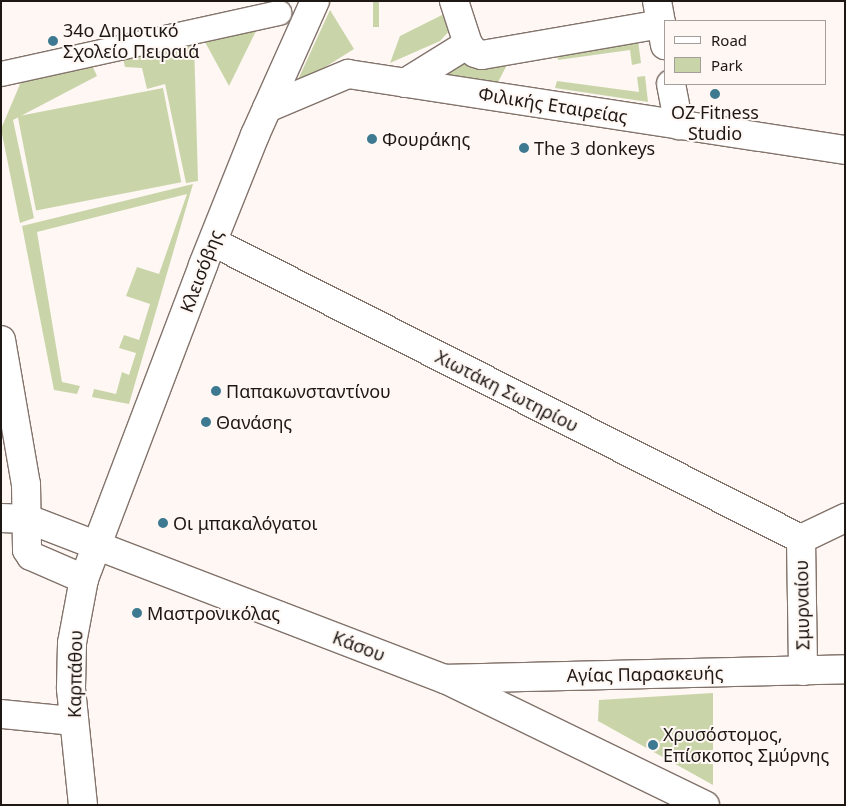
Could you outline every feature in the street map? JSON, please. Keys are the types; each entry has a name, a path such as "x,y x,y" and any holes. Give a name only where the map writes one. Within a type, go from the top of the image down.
{"street":[{"name":"Κλεισόβης","path":"98,546 213,242 267,108 315,1"},
{"path":"454,1 468,44 475,53 490,55 661,23"},
{"path":"1,74 279,13"},
{"path":"405,83 468,44"},
{"name":"Φιλικής Εταιρείας","path":"267,108 348,74 845,150"},
{"path":"672,85 679,124"},
{"name":"Χιωτάκη Σωτηρίου","path":"213,242 801,539"},
{"path":"1,340 26,484 14,518 25,538 31,556 84,579"},
{"name":"Κάσου","path":"14,518 98,546 445,679 705,805"},
{"path":"801,539 845,518"},
{"name":"Σμυρναίου","path":"801,539 803,670"},
{"name":"Καρπάθου","path":"83,805 73,721 72,643 84,579 98,546"},
{"name":"Αγίας Παρασκευής","path":"445,679 845,669"},
{"path":"1,714 73,721"}],"green space":[{"path":"373,1 379,1 379,27 373,27"},
{"path":"330,10 354,49 295,86"},
{"path":"450,11 453,27 440,41 390,63 400,36"},
{"path":"258,27 229,86 205,42"},
{"path":"638,40 641,63 632,65 630,50 558,60 557,53"},
{"path":"194,42 198,181 186,183 165,84 147,89 142,68 125,67 123,58"},
{"path":"461,56 508,63 498,82 435,74"},
{"path":"91,63 97,76 13,120 34,218 20,223 1,129 23,77"},
{"path":"645,76 648,102 555,88 557,81 639,92 637,77"},
{"path":"163,88 181,182 36,210 18,116"},
{"path":"193,184 129,404 92,397 94,389 116,394 122,372 129,375 136,353 119,348 124,335 139,340 150,304 126,296 137,267 159,274 187,194 37,232 62,382 80,386 77,394 54,390 22,226"},
{"path":"713,693 713,785 598,721 599,700"}],"place":[{"name":"34ο Δημοτικό Σχολείο Πειραιά","path":"53,41"},
{"name":"OZ Fitness Studio","path":"715,94"},
{"name":"Φουράκης","path":"372,139"},
{"name":"The 3 donkeys","path":"524,148"},
{"name":"Παπακωνσταντίνου","path":"216,391"},
{"name":"Θανάσης","path":"206,422"},
{"name":"Οι μπακαλόγατοι","path":"163,523"},
{"name":"Μαστρονικόλας","path":"137,613"},
{"name":"Χρυσόστομος, Επίσκοπος Σμύρνης","path":"653,745"}]}
